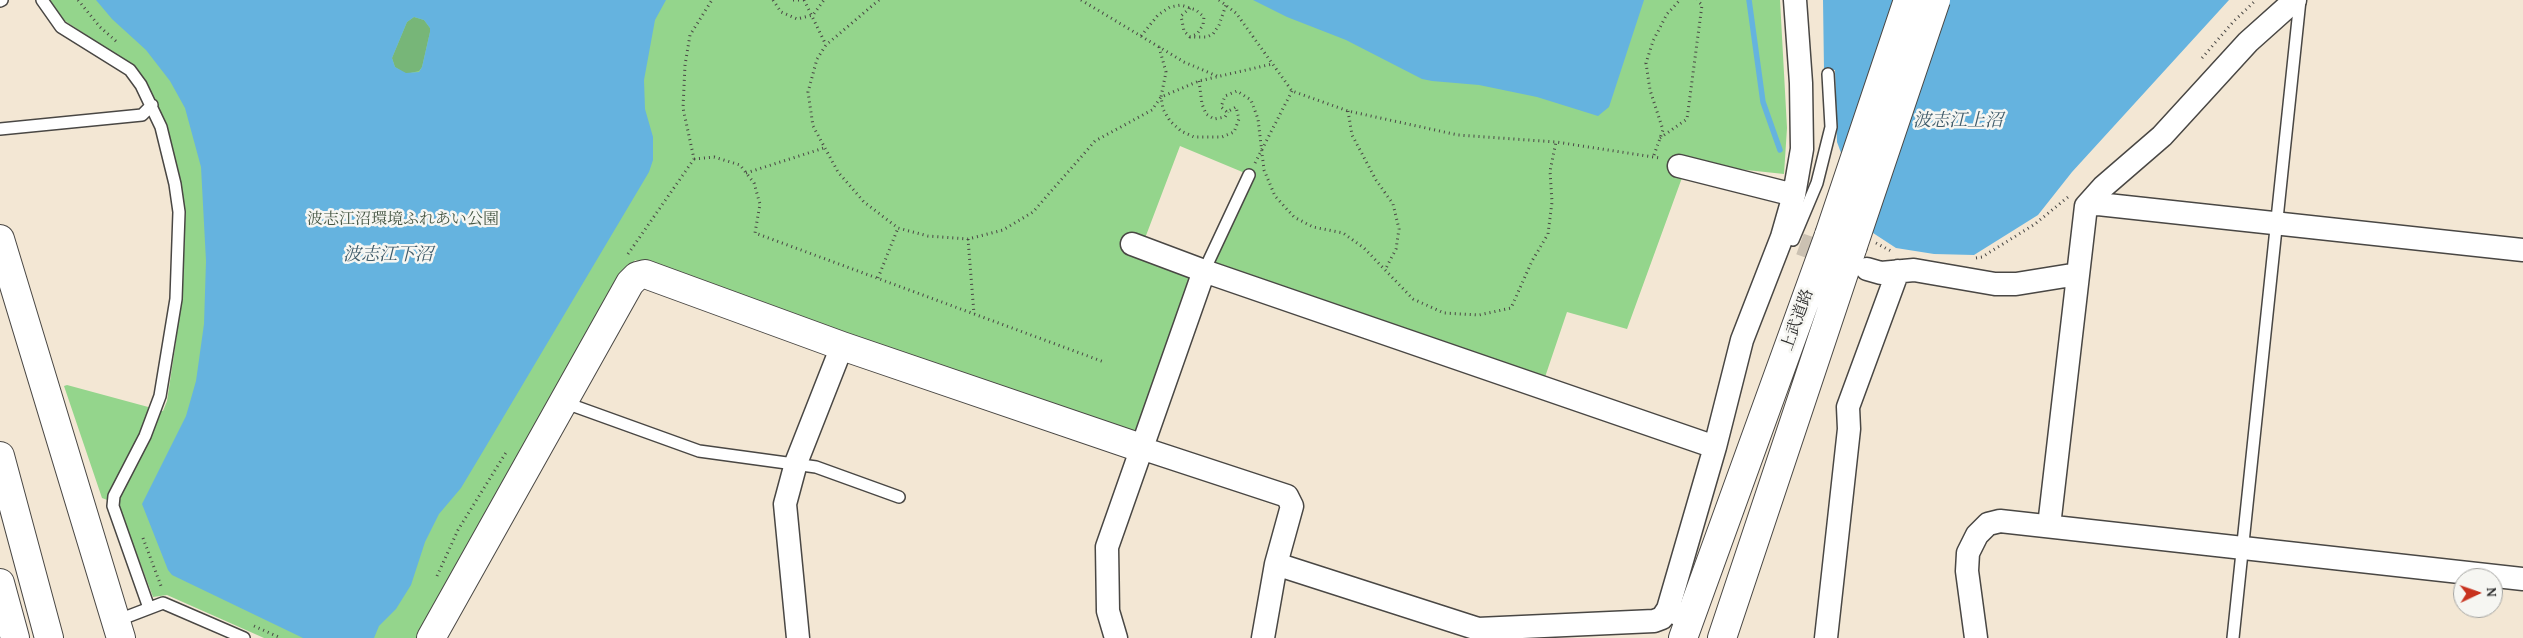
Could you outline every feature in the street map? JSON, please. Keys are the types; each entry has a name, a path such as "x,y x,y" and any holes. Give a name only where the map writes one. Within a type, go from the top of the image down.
{"main road":[{"name":"上武道路","path":"1680,622 1851,241 1908,0"},
{"name":"上武道路","path":"1722,638 1851,241 1936,0"},
{"path":"0,239 119,630"},
{"path":"431,638 630,283 637,276 645,274 842,346 1141,448"},
{"path":"0,456 49,638"},
{"path":"0,583 15,638"}],"street":[{"path":"1276,564 1478,634 1654,621 1662,618 1680,622 1715,447 1742,340 1792,240 1794,194 1802,149 1801,83 1795,0"},
{"path":"2079,199 2103,187 2162,136 2248,42 2295,0"},
{"path":"1679,166 1794,194"},
{"path":"2079,199 2098,204 2523,250"},
{"path":"2049,526 2078,274 2079,199"},
{"path":"1132,244 1204,271 1715,447"},
{"path":"1898,263 1914,270 1995,284 2016,284 2078,274"},
{"path":"1867,269 1881,273 1898,263"},
{"path":"1826,638 1850,429 1848,407 1898,263"},
{"path":"1116,638 1108,611 1106,547 1204,271"},
{"path":"798,638 785,504 796,463 842,346"},
{"path":"1141,448 1287,496 1292,506 1276,564 1263,638"},
{"path":"1976,638 1967,571 1968,553 1977,535 1988,524 2000,521 2523,579"}],"lane":[{"path":"42,0 60,28 130,70 152,105 162,127 170,158 179,212 176,299 156,409 114,496 113,506 149,608"},
{"path":"2232,638 2300,0"},
{"path":"1792,240 1817,183 1831,127 1828,74"},
{"path":"0,130 142,115 152,105"},
{"path":"1204,271 1249,174"},
{"path":"563,402 699,452 816,467 899,498"},
{"path":"119,630 159,603 166,604 244,638"}],"path":[{"path":"712,0 690,35 685,65 683,108 694,159 714,157 740,165 754,183 760,204 754,233 1104,362"},
{"path":"773,0 781,12 788,17 797,19 813,15 820,9 824,0"},
{"path":"793,0 804,0 826,45"},
{"path":"867,0 871,5"},
{"path":"878,0 826,45 817,59 808,92 813,126 838,172 864,202 898,228 928,236 968,239 1003,230 1033,212 1095,141 1152,110 1161,97 1199,81 1272,64"},
{"path":"1081,0 1184,62 1218,76"},
{"path":"1219,0 1236,12 1292,91 1348,111 1458,135 1556,142 1654,155 1679,166"},
{"path":"1654,155 1663,130 1650,90 1646,63 1652,41 1666,14 1680,0"},
{"path":"1660,138 1687,119 1702,4 1697,0"},
{"path":"2200,61 2233,22 2256,0"},
{"path":"1190,37 1213,34 1219,25 1226,4"},
{"path":"1141,36 1151,22 1170,8 1181,5 1191,8 1204,17 1203,25 1197,34 1190,37"},
{"path":"1190,37 1181,24 1181,16 1191,8"},
{"path":"1159,47 1166,72 1161,97 1163,109 1170,122 1181,131 1194,137 1222,137 1234,132 1239,119 1236,107 1228,111 1225,117 1214,119 1206,114 1202,104 1199,81"},
{"path":"1228,111 1222,107 1225,96 1237,91 1251,100 1258,119 1264,170 1275,196 1294,217 1313,227 1343,233 1364,248 1413,299 1444,312 1479,316 1511,308 1532,261 1548,234 1552,202 1550,171 1556,142"},
{"path":"1249,174 1292,91"},
{"path":"1348,111 1352,135 1376,180 1393,204 1398,229 1396,249 1385,270"},
{"path":"746,173 824,148"},
{"path":"1970,260 1982,257 2079,199"},
{"path":"878,278 898,228"},
{"path":"968,239 974,314"},
{"path":"1851,241 1898,263"}],"green space":[{"name":"波志江沼環境ふれあい公園","path":"50,0 1780,0 1787,128 1784,174 1709,166 1683,175 1627,329 1567,312 1543,383 1210,266 1252,176 1180,146 1139,254 1190,270 1193,279 1141,434 1072,418 635,260 418,638 264,638 167,595 153,597 118,504 102,498 64,386 67,385 163,411 167,401 176,341 183,253 167,130 145,79 130,64 56,15"},
{"path":"414,17 424,20 430,28 430,32 422,67 419,71 406,74 395,67 392,58 407,22"}],"water":[{"name":"波志江下沼","path":"96,0 666,0 655,20 644,80 645,109 653,137 653,160 649,172 461,488 439,514 425,542 411,585 396,609 379,626 374,638 303,638 172,575 168,570 142,504 186,416 196,381 204,324 206,261 201,167 185,108 170,81 146,50 112,19","holes":["414,17 424,20 430,28 430,32 422,67 419,72 406,73 395,67 392,58 407,22"]},
{"path":"1253,0 1644,0 1609,107 1598,116 1537,97 1479,85 1422,79 1346,40 1287,17"},
{"name":"波志江上沼","path":"1823,0 2229,0 2072,172 2038,215 1974,255 1934,254 1896,248 1870,231 1837,142 1835,70 1824,70"}],"waterway":[{"path":"1749,0 1763,102 1780,150"}],"tunnel":[{"path":"1800,244 1839,258"}]}
